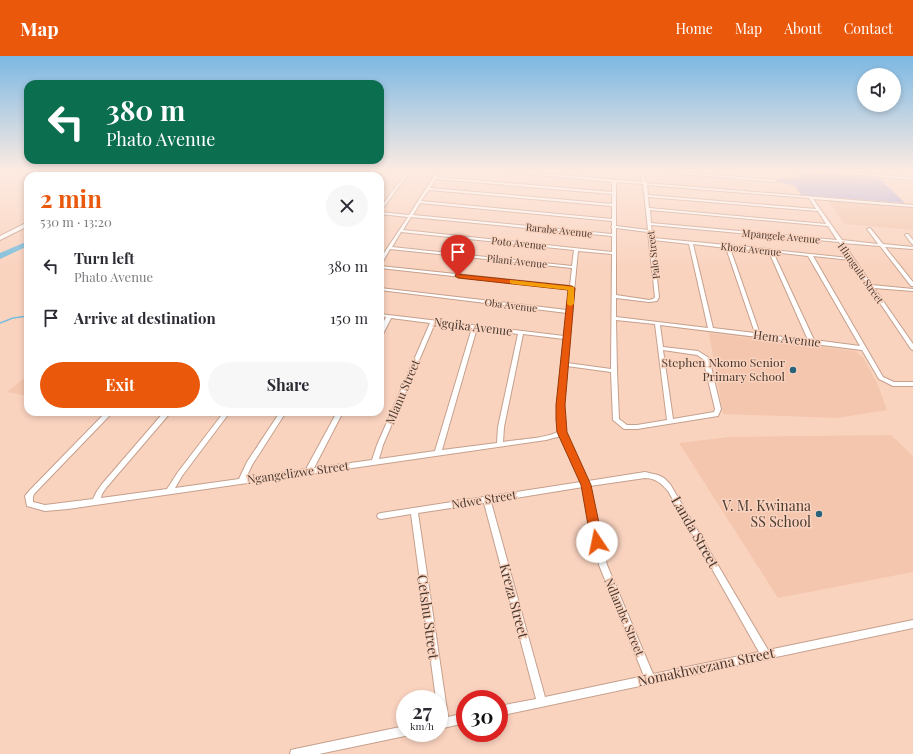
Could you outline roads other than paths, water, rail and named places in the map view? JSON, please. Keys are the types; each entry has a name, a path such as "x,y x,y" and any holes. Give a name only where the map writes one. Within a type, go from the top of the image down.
{"street":[{"path":"384,256 419,203"},
{"path":"425,203 613,220"},
{"path":"576,203 614,206"},
{"path":"614,203 614,371 616,420 622,425 631,428 713,416 718,412 706,358 698,353 660,348"},
{"name":"Palo Street","path":"614,296 649,301 657,299 658,295 647,203"},
{"path":"727,203 818,210"},
{"name":"Hlungulu Street","path":"813,203 913,348"},
{"path":"874,203 913,206"},
{"path":"648,209 828,225"},
{"name":"Rarabe Avenue","path":"384,213 613,236"},
{"name":"Mpangele Avenue","path":"649,224 913,248"},
{"path":"0,238 24,226"},
{"path":"613,227 650,231"},
{"path":"869,229 913,285"},
{"name":"Poto Avenue","path":"401,231 613,253"},
{"path":"906,235 913,243"},
{"name":"Khozi Avenue","path":"652,239 851,258"},
{"path":"691,243 711,329"},
{"path":"728,247 758,335"},
{"name":"Pilani Avenue","path":"389,248 574,267"},
{"name":"Ndlambe Street","path":"576,249 560,413 562,432 586,485 603,565 650,679"},
{"path":"770,250 812,342"},
{"path":"810,255 881,378 893,384 913,384"},
{"path":"384,267 572,288"},
{"path":"871,286 913,290"},
{"name":"Oba Avenue","path":"384,289 570,312"},
{"name":"Ngqika Avenue","path":"384,315 567,338"},
{"path":"384,326 389,316"},
{"name":"Hem Avenue","path":"614,318 863,348"},
{"name":"Mlanu Street","path":"375,462 380,446 433,322"},
{"path":"657,324 670,422"},
{"path":"438,453 475,327"},
{"path":"500,444 501,427 520,333"},
{"path":"565,364 614,371"},
{"name":"Ngangelizwe Street","path":"106,416 32,492 29,496 30,504 34,506 54,508 546,438 557,436 562,432"},
{"path":"96,502 99,493 104,486 165,416"},
{"path":"169,492 180,474 224,416"},
{"path":"241,482 249,464 280,416"},
{"path":"309,471 338,416"},
{"name":"Landa Street","path":"586,485 645,475 653,475 666,482 765,654"},
{"name":"Ndwe Street","path":"381,516 586,485"},
{"name":"Kreza Street","path":"487,500 541,701"},
{"name":"Cetshu Street","path":"414,511 437,690"},
{"name":"Nomakhwezana Street","path":"508,708 913,624"},
{"path":"295,754 396,733"}],"waterway":[{"path":"0,256 24,245"},
{"path":"0,323 13,318 24,317"}],"place":[{"name":"Stephen Nkomo Senior Primary School","path":"793,370"},
{"name":"V. M. Kwinana SS School","path":"819,514"}]}
